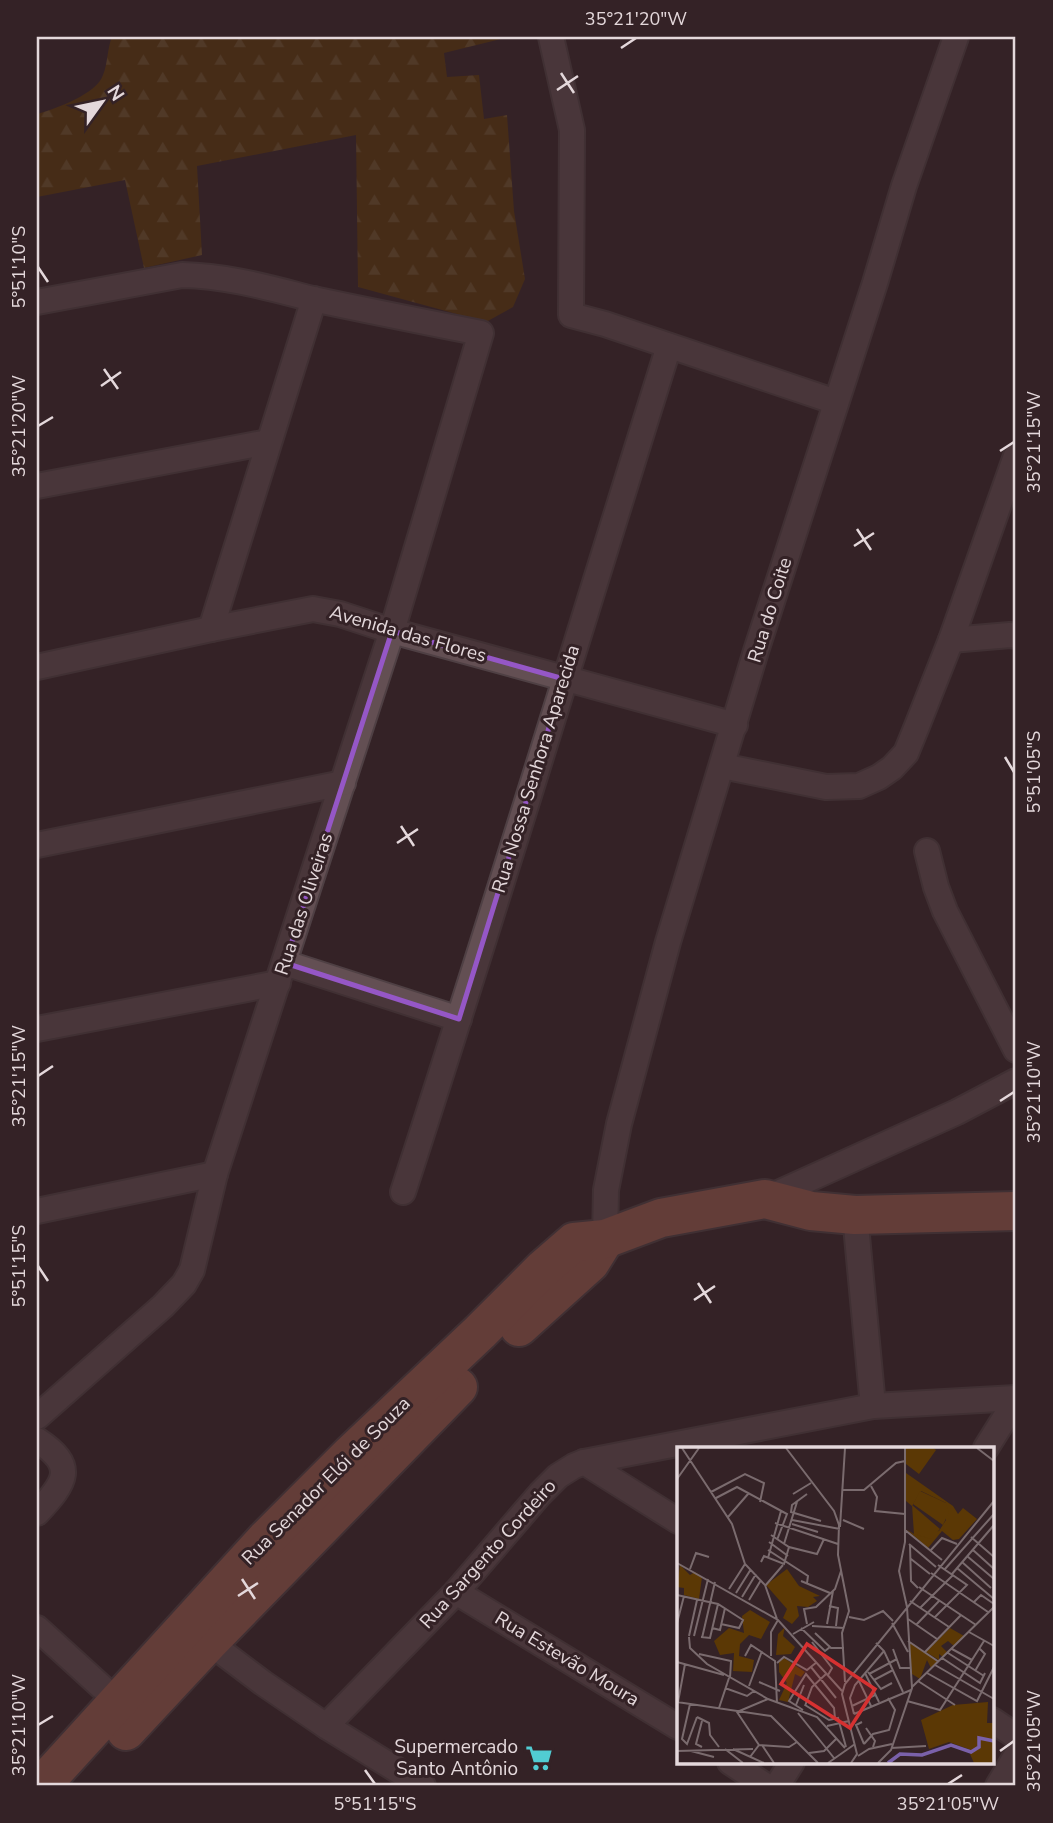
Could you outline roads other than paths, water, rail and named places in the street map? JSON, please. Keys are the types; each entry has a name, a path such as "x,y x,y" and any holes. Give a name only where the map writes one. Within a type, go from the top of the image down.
{"main road":[{"name":"Rua Senador Elói de Souza","path":"41,1786 127,1710 198,1634 266,1539 362,1464 487,1341 544,1268 574,1242 605,1239 661,1218 765,1199 811,1211 855,1215 1016,1211"},
{"name":"Rua Senador Elói de Souza","path":"73,1786 127,1710"}],"street":[{"path":"551,37 572,130 571,315 836,402"},
{"name":"Rua do Coite","path":"605,1239 606,1190 619,1124 668,942 756,651 904,186 956,37"},
{"path":"37,302 183,275 230,278 314,299 211,629"},
{"name":"Rua das Oliveiras","path":"37,1417 163,1306 184,1284 192,1270 215,1174 392,631 481,333 314,299"},
{"name":"Rua Nossa Senhora Aparecida","path":"403,1192 460,1019 668,346"},
{"path":"37,486 268,442"},
{"path":"722,766 826,787 859,786 880,777 892,768 906,753 951,640 1016,456"},
{"name":"Avenida das Flores","path":"37,667 313,608 735,725"},
{"path":"951,640 1016,636"},
{"path":"37,845 343,783"},
{"path":"927,851 936,887 946,911 1016,1050"},
{"path":"37,1030 281,973 460,1019"},
{"path":"765,1199 957,1112 1016,1081"},
{"path":"37,1211 215,1174"},
{"path":"855,1215 873,1406"},
{"path":"987,1447 1016,1399"},
{"name":"Rua Sargento Cordeiro","path":"326,1726 456,1592 540,1494 558,1476 574,1466 873,1406 1016,1399"},
{"path":"37,1440 56,1454 63,1472 56,1490 37,1513"},
{"path":"584,1462 677,1520"},
{"name":"Rua Estevão Moura","path":"456,1592 677,1726"},
{"path":"37,1628 127,1710"},
{"path":"198,1634 326,1726 423,1786"},
{"path":"993,1721 1016,1736"},
{"path":"998,1786 1016,1756"},
{"path":"733,1764 766,1786"},
{"path":"777,1786 791,1764"}],"place":[{"name":"Supermercado Santo Antônio","path":"539,1758"}]}
